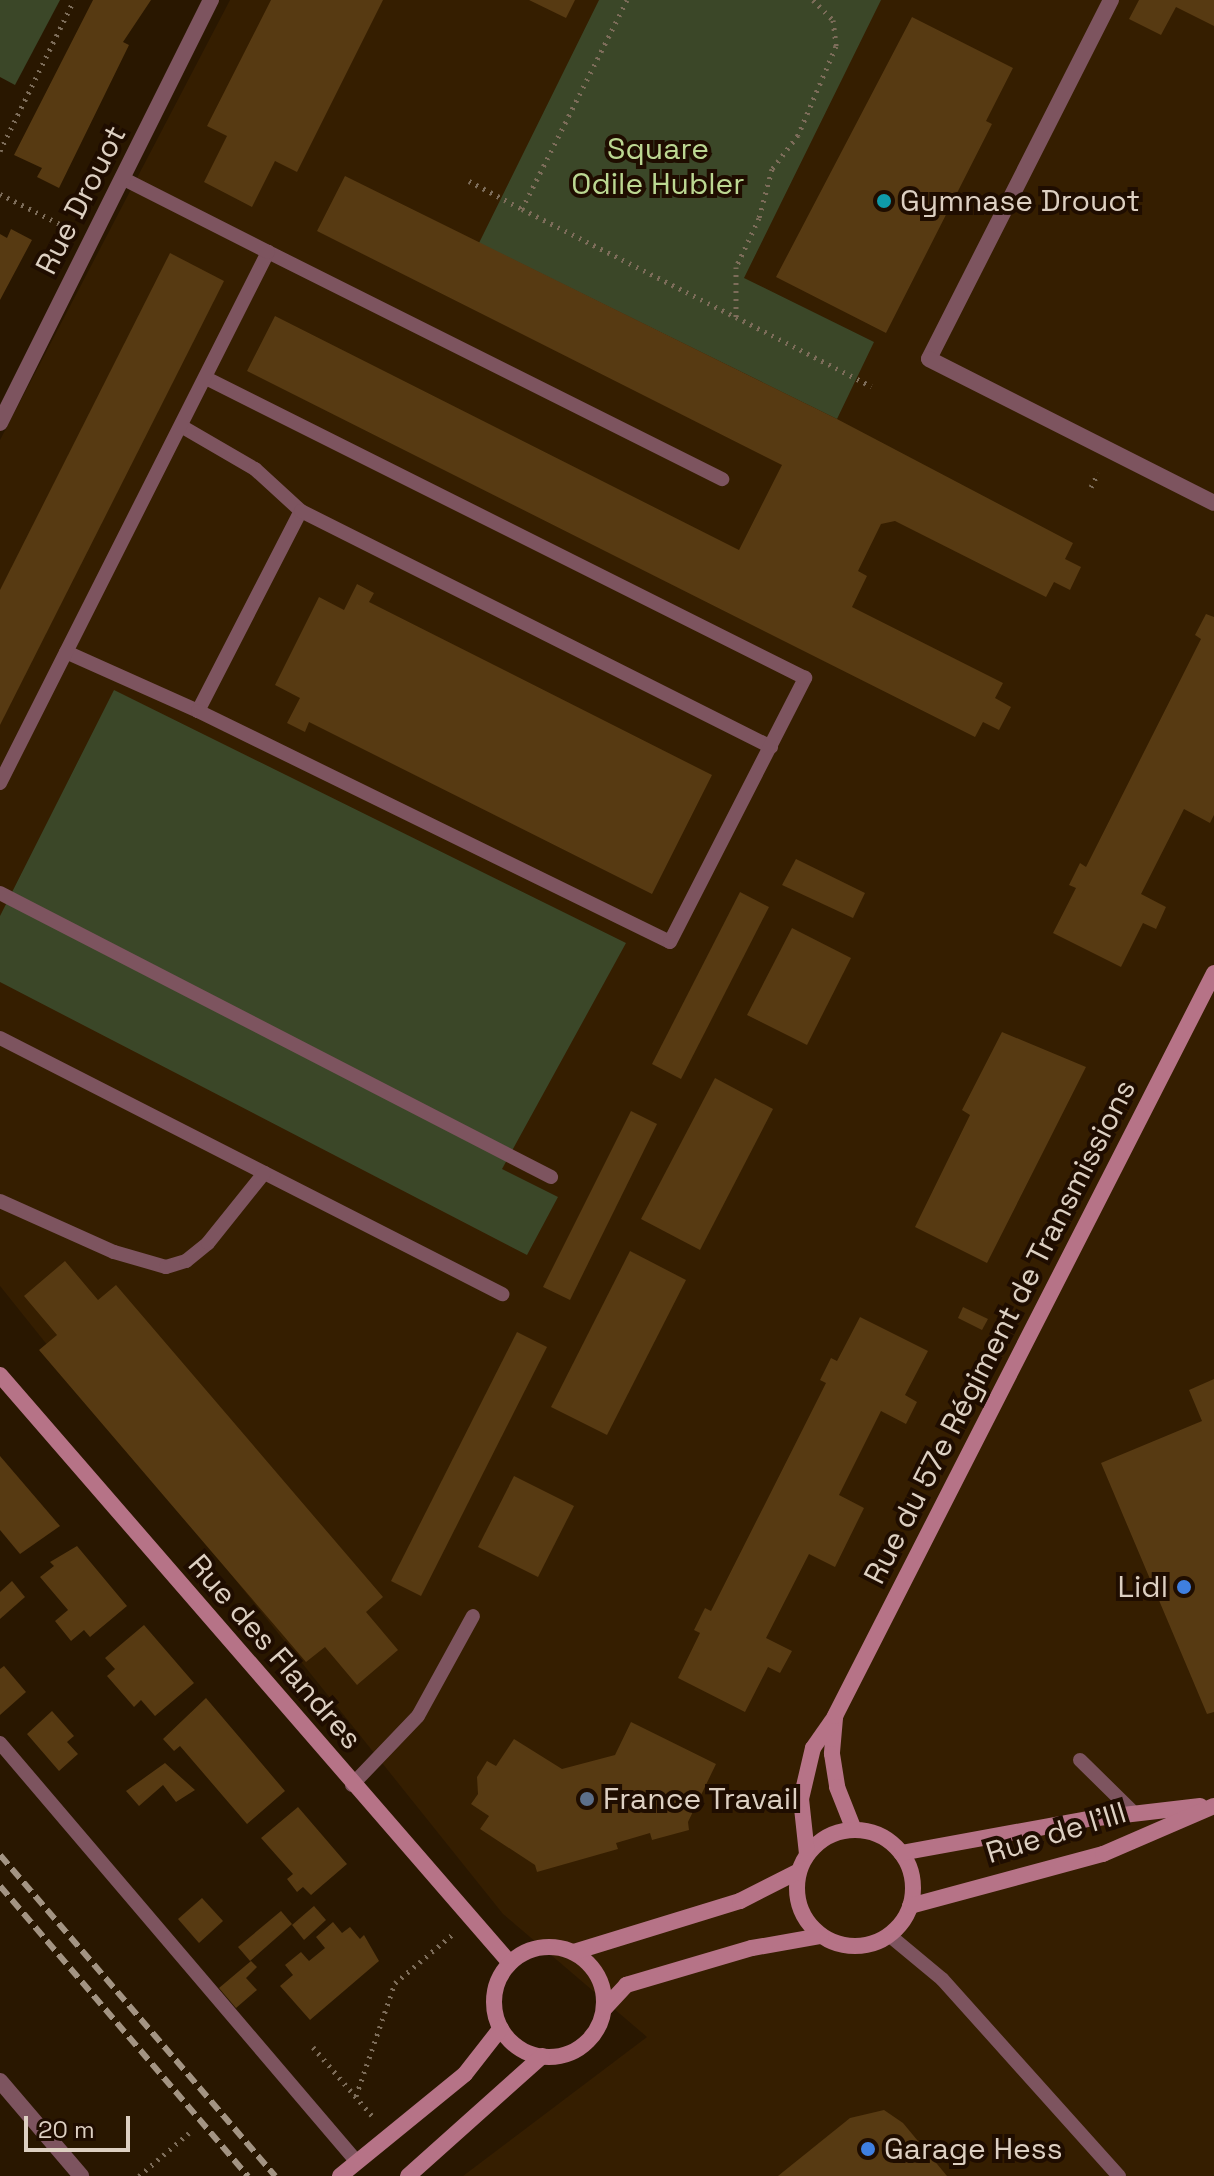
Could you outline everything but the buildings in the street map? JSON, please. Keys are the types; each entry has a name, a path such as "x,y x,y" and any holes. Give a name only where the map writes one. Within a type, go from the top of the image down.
{"main road":[{"name":"Rue du 57e Régiment de Transmissions","path":"807,1854 801,1799 804,1772 813,1748 835,1716 1214,973"},
{"name":"Rue des Flandres","path":"0,1375 352,1785 510,1963"},
{"name":"Rue du 57e Régiment de Transmissions","path":"835,1716 832,1754 837,1787 854,1830"},
{"name":"Rue de l'Ill","path":"901,1853 1135,1814 1214,1805"},
{"name":"Rue de l'Ill","path":"910,1906 1103,1854 1214,1805"},
{"path":"799,1871 740,1901 574,1952 540,1948 510,1963 495,1994 501,2028 525,2051 542,2056 559,2056 589,2040 604,2009 626,1985 752,1948 821,1936 855,1946 889,1935 910,1906 913,1887 901,1853 880,1837 854,1830 836,1833 807,1854 799,1871 799,1907 821,1936"},
{"path":"574,1952 598,1975 604,2009"},
{"path":"340,2176 465,2074 501,2028"},
{"path":"408,2176 542,2056"}],"street":[{"name":"Rue Drouot","path":"0,423 211,0"},
{"path":"1111,0 929,359 1214,503"},
{"path":"0,2081 81,2176"}],"lane":[{"path":"124,179 722,479"},
{"path":"0,783 268,252"},
{"path":"66,652 198,711 670,942 771,747 805,678 206,378"},
{"path":"181,426 255,469 301,511 771,747"},
{"path":"198,711 301,511"},
{"path":"0,893 551,1177"},
{"path":"0,1038 502,1294"},
{"path":"0,1201 128,1258 166,1267 186,1261 208,1243 264,1173"},
{"path":"352,1785 418,1716 473,1616"},
{"path":"0,1743 357,2162"},
{"path":"1080,1760 1135,1814"},
{"path":"889,1935 942,1979 1119,2176"}],"path":[{"path":"0,151 74,0"},
{"path":"522,209 627,0"},
{"path":"736,317 736,267 759,218 772,169 798,135 836,46 833,20 813,0"},
{"path":"469,181 871,386"},
{"path":"0,194 68,228"},
{"path":"356,2096 395,1983 454,1933"},
{"path":"313,2047 375,2119"},
{"path":"139,2176 189,2133"}],"shaded area":[{"path":"230,0 1214,0 1214,2176 463,2176 647,2037 503,1914 0,1286 0,440"}],"green space":[{"path":"0,0 60,0 15,85 0,77"},
{"name":"Square Odile Hubler","path":"599,0 881,0 744,278 874,342 837,419 479,243"},
{"path":"114,690 626,943 502,1169 558,1197 527,1255 0,982 0,916"}],"railway":[{"path":"0,1855 275,2176"},
{"path":"0,1886 248,2176"}],"place":[{"name":"Gymnase Drouot","path":"884,201"},
{"name":"Lidl","path":"1184,1587"},
{"name":"France Travail","path":"587,1799"},
{"name":"Garage Hess","path":"868,2149"}]}
